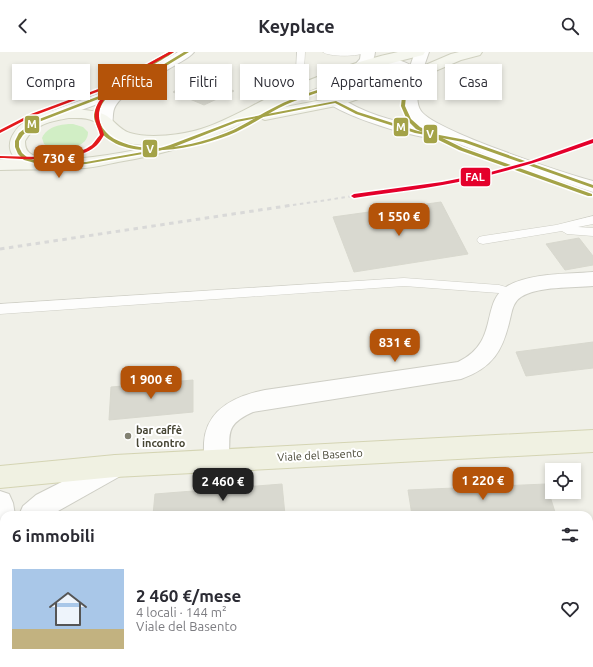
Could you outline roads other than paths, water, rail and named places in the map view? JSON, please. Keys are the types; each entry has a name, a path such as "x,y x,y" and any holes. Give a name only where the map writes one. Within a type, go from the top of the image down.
{"main road":[{"path":"367,61 418,52"},
{"path":"437,66 475,52"},
{"path":"0,165 86,163 154,151 172,146 236,121 276,100"},
{"path":"236,121 342,100"},
{"path":"0,141 40,120 69,113 80,113 99,118 117,134 127,138 140,140 169,140 206,133"},
{"path":"40,120 21,134 17,141 17,148 20,154 26,159 46,165"},
{"path":"71,163 84,159 102,148 110,135 107,126"},
{"name":"Viale del Basento","path":"0,477 116,466 216,460 593,442"}],"street":[{"path":"166,64 186,52"},
{"path":"418,64 422,52"},
{"path":"367,61 399,64"},
{"path":"40,120 98,99"},
{"path":"107,126 104,116 108,104 112,100"},
{"path":"334,100 357,113 410,129 464,141"},
{"path":"411,100 411,104 416,116 431,126 464,141 590,186"},
{"path":"216,460 217,433 221,424 228,416 251,403 461,370 473,365 485,355 493,343 503,305 513,293 533,286 593,279"},
{"path":"37,511 45,504 116,466"}],"lane":[{"path":"300,64 301,52"},
{"path":"327,52 362,52"},
{"path":"483,240 556,229 593,220"},
{"path":"556,229 593,232"},
{"path":"0,310 404,282 499,289 513,293"}],"railway":[{"path":"286,206 354,196"},
{"path":"0,249 293,205"}],"place":[{"name":"bar caffè l incontro","path":"128,436"}]}
